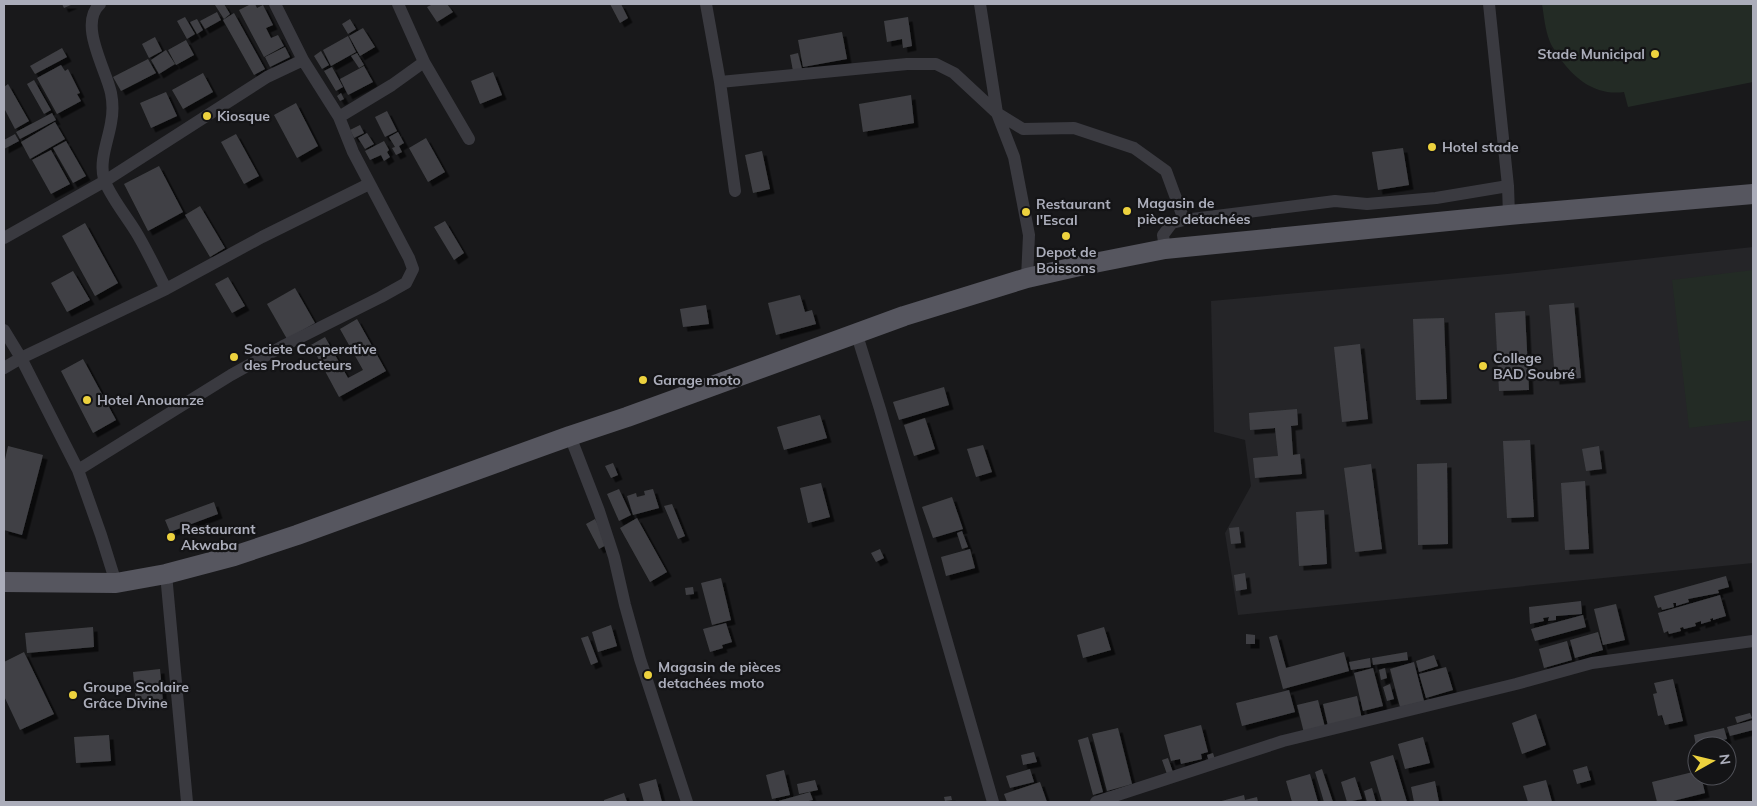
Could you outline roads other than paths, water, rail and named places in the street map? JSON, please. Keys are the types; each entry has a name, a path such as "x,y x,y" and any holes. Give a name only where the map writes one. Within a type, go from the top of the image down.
{"main road":[{"path":"4,582 116,583 166,574 234,556 627,417 856,332 1027,278 1165,248 1753,194"}],"street":[{"path":"100,4 94,9 91,21 98,56 108,81 113,106 112,122 103,164 105,181 140,239 166,289"},
{"path":"78,470 232,375 285,345 406,283 413,269 353,152 339,117 303,60 275,4"},
{"path":"398,4 424,62 469,139"},
{"path":"706,4 720,82 735,191"},
{"path":"980,4 997,113 1014,157 1029,235 1027,278"},
{"path":"1489,4 1508,186 1509,215"},
{"path":"4,238 105,181 238,94 267,77 303,60"},
{"path":"339,117 392,85 424,62"},
{"path":"720,82 907,64 936,64 954,73 997,113 1023,129 1074,128 1134,148 1166,171 1184,220"},
{"path":"4,368 21,358 166,289 262,237 369,184"},
{"path":"1165,248 1163,235 1172,223 1184,220 1335,201 1367,204 1436,198 1508,186"},
{"path":"4,330 21,358 78,470 116,583"},
{"path":"856,332 993,802"},
{"path":"570,436 599,510 614,557 640,659 687,802"},
{"path":"166,574 187,802"},
{"path":"1096,802 1283,742 1592,664 1753,641"}],"place":[{"name":"Stade Municipal","path":"1655,54"},
{"name":"Kiosque","path":"207,116"},
{"name":"Hotel stade","path":"1432,147"},
{"name":"Magasin de pièces detachées","path":"1127,211"},
{"name":"Restaurant l'Escal","path":"1026,212"},
{"name":"Depot de Boissons","path":"1066,236"},
{"name":"Societe Cooperative des Producteurs","path":"234,357"},
{"name":"College BAD Soubré","path":"1483,366"},
{"name":"Garage moto","path":"643,380"},
{"name":"Hotel Anouanze","path":"87,400"},
{"name":"Restaurant Akwaba","path":"171,537"},
{"name":"Magasin de pièces detachées moto","path":"648,675"},
{"name":"Groupe Scolaire Grâce Divine","path":"73,695"}]}
